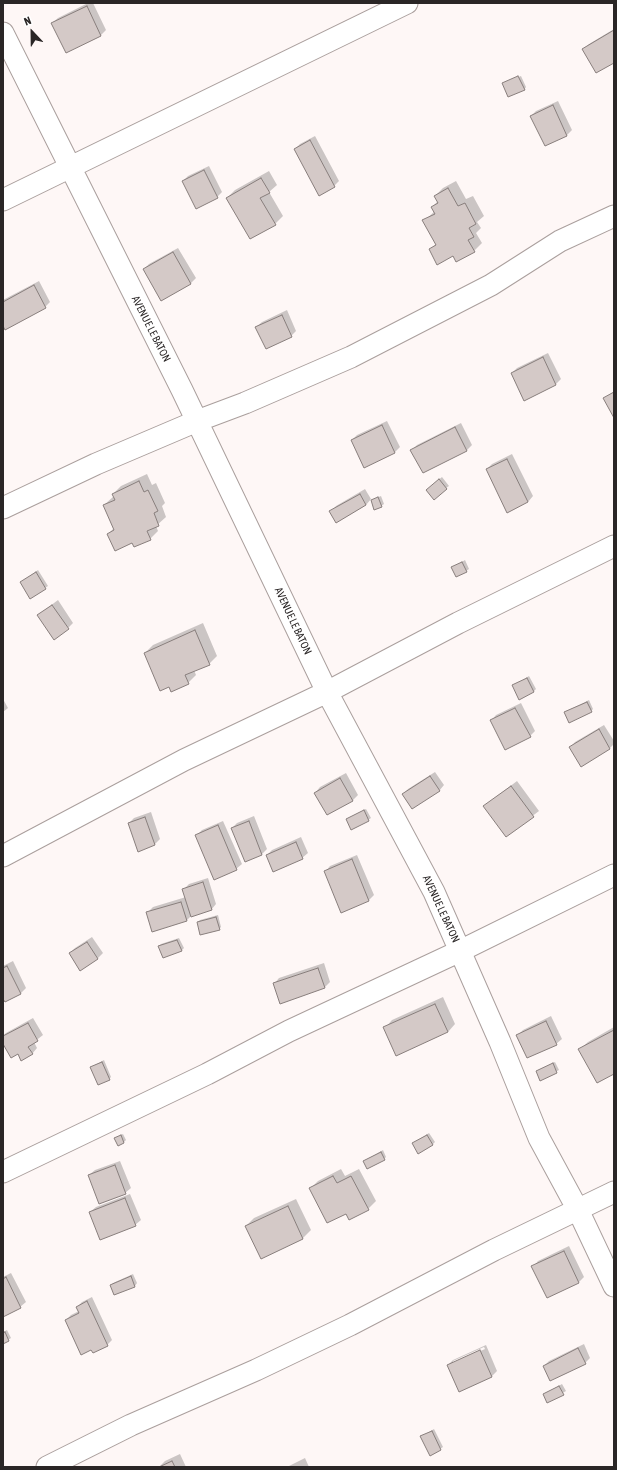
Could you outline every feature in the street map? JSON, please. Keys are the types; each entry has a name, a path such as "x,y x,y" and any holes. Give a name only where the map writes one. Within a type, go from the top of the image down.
{"street":[{"path":"3,200 407,3"},
{"name":"AVENUE LE BATON","path":"3,33 197,421 327,692 434,892 539,1138 578,1210 614,1286"},
{"path":"3,508 96,464 197,421 245,403 351,357 491,285 560,241 614,216"},
{"path":"3,856 184,760 327,692 458,623 614,546"},
{"path":"3,1172 207,1074 288,1031 460,951 614,875"},
{"path":"47,1467 131,1425 256,1370 350,1325 494,1250 614,1192"}],"building":[{"path":"87,6 101,36 66,53 51,23"},
{"path":"614,30 614,63 596,73 582,49"},
{"path":"518,76 525,90 508,97 502,83"},
{"path":"553,105 567,136 545,146 530,116"},
{"path":"310,140 335,187 319,196 294,149"},
{"path":"204,170 218,198 196,209 182,181"},
{"path":"261,178 270,193 260,198 276,225 250,239 226,198"},
{"path":"448,188 458,206 465,203 476,224 469,228 474,237 468,240 475,252 456,262 453,256 437,265 429,249 436,245 422,220 435,214 431,207 438,203 434,196"},
{"path":"173,252 191,284 161,301 143,269"},
{"path":"34,285 46,308 5,330 3,326 3,302"},
{"path":"282,315 292,337 266,349 255,327"},
{"path":"543,357 556,385 524,401 511,373"},
{"path":"614,392 614,418 603,398"},
{"path":"382,425 395,453 364,468 351,440"},
{"path":"455,427 467,451 423,473 410,450"},
{"path":"507,459 528,502 507,513 486,469"},
{"path":"439,479 447,489 434,500 426,490"},
{"path":"139,481 144,492 148,490 158,511 154,513 159,526 147,531 151,540 134,547 132,543 115,551 107,534 114,530 103,505 115,500 112,494"},
{"path":"360,494 366,505 336,523 329,511"},
{"path":"378,497 382,507 374,510 371,500"},
{"path":"462,562 467,572 456,577 451,567"},
{"path":"36,572 46,589 30,599 20,582"},
{"path":"52,605 69,629 54,640 37,615"},
{"path":"195,630 210,665 185,675 189,684 171,692 169,687 160,691 144,653"},
{"path":"527,678 534,692 519,700 512,685"},
{"path":"587,702 592,712 569,723 564,712"},
{"path":"515,708 531,737 505,750 490,720"},
{"path":"599,729 610,749 581,767 569,747"},
{"path":"430,776 440,791 412,809 402,794"},
{"path":"340,778 353,801 327,815 314,793"},
{"path":"511,786 534,817 506,837 483,806"},
{"path":"364,810 369,821 351,830 346,819"},
{"path":"145,817 155,845 138,852 128,823"},
{"path":"249,821 262,855 245,862 231,828"},
{"path":"218,825 237,870 214,880 195,835"},
{"path":"296,842 303,859 273,872 266,855"},
{"path":"352,859 369,901 341,913 324,871"},
{"path":"203,882 212,910 191,917 182,889"},
{"path":"181,902 187,921 152,932 146,912"},
{"path":"216,917 220,930 200,935 197,922"},
{"path":"177,940 182,951 163,958 158,946"},
{"path":"87,942 98,959 80,971 69,953"},
{"path":"7,966 21,994 5,1002 3,999 3,968"},
{"path":"318,968 325,988 280,1004 273,983"},
{"path":"435,1004 448,1032 396,1056 383,1027"},
{"path":"546,1021 557,1045 527,1058 516,1035"},
{"path":"28,1023 38,1041 28,1047 33,1054 21,1061 18,1054 11,1058 3,1044 3,1036"},
{"path":"614,1030 614,1074 597,1083 578,1049"},
{"path":"102,1062 110,1080 98,1085 90,1067"},
{"path":"553,1063 557,1073 540,1081 536,1071"},
{"path":"121,1135 124,1143 118,1146 114,1138"},
{"path":"427,1135 433,1145 418,1154 412,1143"},
{"path":"381,1152 385,1160 367,1169 363,1161"},
{"path":"115,1165 126,1194 99,1204 88,1175"},
{"path":"333,1176 337,1183 351,1176 369,1210 349,1220 346,1214 327,1223 309,1188"},
{"path":"125,1198 136,1226 100,1240 89,1212"},
{"path":"288,1206 303,1239 261,1259 245,1226"},
{"path":"564,1251 579,1283 547,1298 531,1266"},
{"path":"131,1276 135,1287 114,1295 110,1285"},
{"path":"6,1277 21,1308 3,1317 3,1279"},
{"path":"87,1301 108,1346 93,1353 91,1350 81,1355 65,1320 79,1313 76,1307"},
{"path":"5,1332 9,1341 3,1344 3,1333"},
{"path":"578,1348 586,1364 550,1381 543,1366"},
{"path":"480,1350 492,1377 459,1392 447,1365"},
{"path":"559,1386 564,1395 547,1403 543,1394"},
{"path":"432,1431 441,1450 430,1456 420,1436"},
{"path":"172,1461 175,1467 159,1467"}]}
